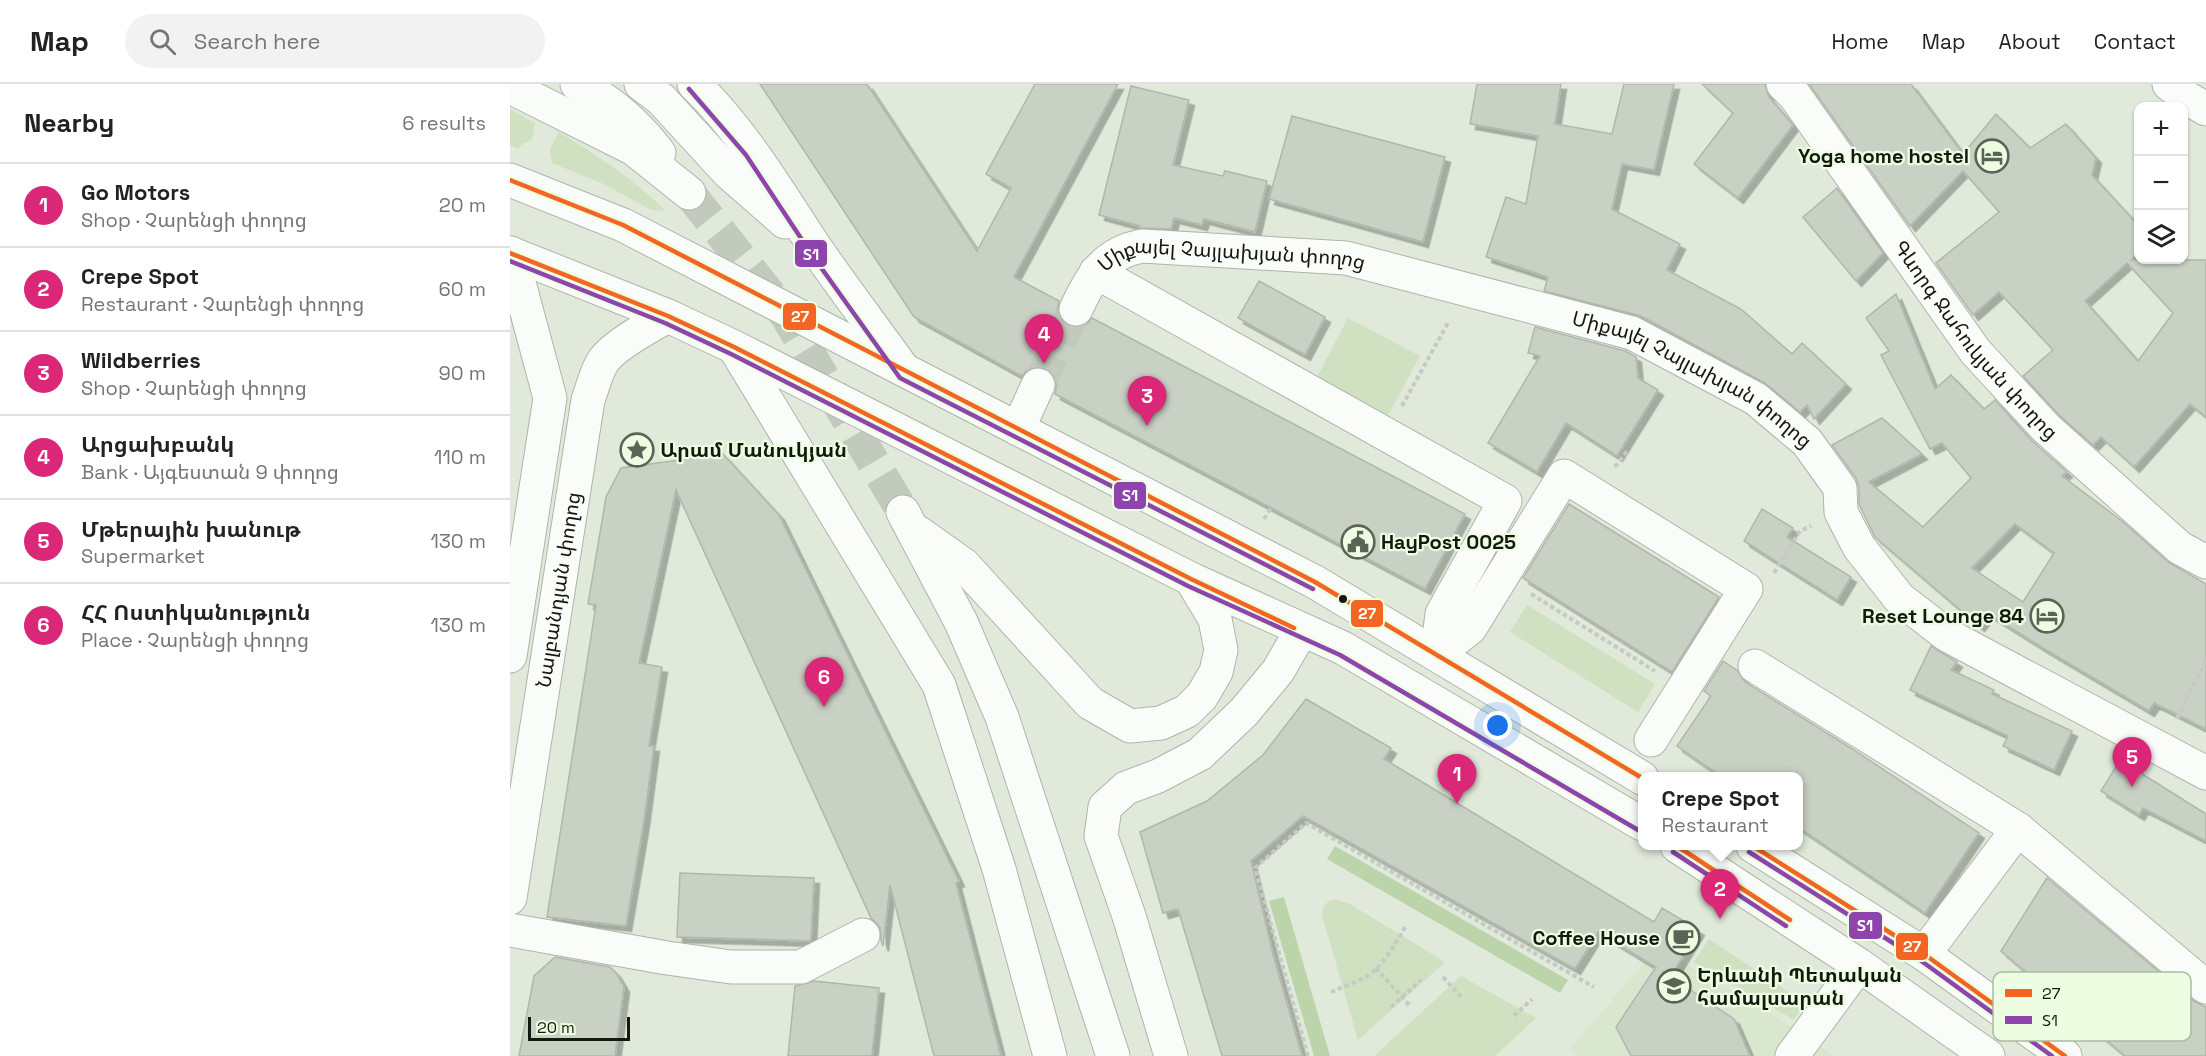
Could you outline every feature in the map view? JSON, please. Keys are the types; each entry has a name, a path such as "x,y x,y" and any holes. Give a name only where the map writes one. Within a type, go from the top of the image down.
{"main road":[{"path":"510,87 634,149 689,193 642,131 596,93 577,84"},
{"path":"641,84 661,99 728,172 818,251"},
{"path":"694,84 752,151 818,251 905,372"},
{"name":"Գևորգ Ջահուկյան փողոց","path":"1783,84 1795,96 1975,351 2046,428 2180,548 2206,562"},
{"path":"2169,84 2206,109"},
{"path":"510,180 623,225 1315,582 1638,776"},
{"name":"Միքայել Չայլախյան փողոց","path":"1076,309 1096,272 1111,258 1126,249 1142,246 1346,258 1632,333 1756,399 1807,442 1840,488 1841,512 1859,547 1899,598 1947,636 2206,773"},
{"path":"510,253 668,316 734,347 1191,579 1301,631 1343,648 1638,822"},
{"name":"Նալբանդյան փողոց","path":"510,253 550,398 510,657"},
{"path":"1096,272 1505,501 1442,614 1437,654"},
{"name":"Նալբանդյան փողոց","path":"510,897 588,400 597,373 605,359 633,337 668,316"},
{"path":"734,347 939,685 999,869 1050,1056"},
{"path":"1018,429 1038,385"},
{"path":"1437,654 1470,628 1564,476 1746,589 1651,741"},
{"path":"1111,1050 1002,717 962,622 908,520 964,565 1090,703 1130,726 1161,723 1187,711 1202,696 1216,672 1221,650 1215,619 1191,579"},
{"path":"1171,1056 1101,836 1105,807 1126,788 1158,776 1200,754 1244,712 1278,671 1301,631"},
{"path":"1755,666 2018,828 2188,972"},
{"path":"1924,954 2018,828"},
{"path":"1683,850 1858,965 1988,1056"},
{"path":"1759,850 1924,954 1993,1004"},
{"path":"510,930 731,967 801,967 863,935"},
{"path":"1792,1056 1858,965"},
{"path":"2191,974 2206,987"},
{"path":"2044,1041 2065,1056"}],"path":[{"path":"1386,434 1466,288"},
{"path":"1264,520 1271,508"},
{"path":"1525,589 1655,671"},
{"path":"2161,750 2206,660"},
{"path":"1308,1056 1255,868 1306,823 1594,987"},
{"path":"1331,992 1366,976 1376,968 1385,959 1406,926"},
{"path":"1376,968 1410,1006"},
{"path":"1443,977 1463,999"},
{"path":"1391,1007 1421,980"},
{"path":"1514,1016 1532,999"}],"shaded area":[{"path":"510,109 535,123 532,140 522,144 518,149 510,145"},
{"path":"559,132 615,168 666,211 651,210 604,184 552,163 550,149"},
{"path":"1348,318 1420,356 1386,419 1316,379"},
{"path":"1527,605 1655,684 1638,712 1510,632"},
{"path":"1334,899 1350,904 1445,962 1358,1040 1322,915 1325,905"},
{"path":"1709,939 1805,1003 1794,1020 1694,962"},
{"name":"Երևանի Պետական համալսարան","path":"1658,947 1789,1025 1834,1056 1578,1056 1570,1048"},
{"path":"1461,976 1536,1018 1495,1056 1374,1056"}],"green space":[{"path":"1335,846 1568,980 1560,993 1327,859"},
{"path":"1284,897 1330,1056 1314,1056 1269,901"}],"building":[{"path":"760,84 867,84 977,251 1011,188 986,174 1035,84 1118,84 1014,277 1059,301 1057,311 1060,319 1067,326 1078,328 1086,325 1092,318 1465,514 1425,589 1055,394 1057,383 1053,374 1046,368 1036,366 1028,369 1022,376 914,317"},
{"path":"1477,84 1561,84 1555,124 1612,134 1624,84 1674,84 1654,170 1622,164 1612,209 1680,244 1667,270 1741,309 1792,354 1802,343 1846,384 1814,419 1807,405 1800,412 1765,383 1641,316 1544,291 1548,277 1486,257 1506,197 1526,204 1538,136 1470,124"},
{"path":"1702,84 1765,84 1769,97 1793,125 1738,198 1694,164 1733,113"},
{"path":"1809,84 1911,84 1963,154 1996,114 2030,148 2066,124 2096,158 2092,175 2134,221 2134,257 2131,260 2134,260 2134,264 2188,264 2188,260 2206,260 2206,417 2190,404 2134,467 2101,437 2093,445 2059,415 2023,376 2053,350 1999,292 1973,315 1936,263 1999,212 1963,171 1910,226","holes":["2127,263 2173,313 2138,361 2085,301"]},
{"path":"1131,86 1189,100 1173,165 1223,176 1225,171 1267,181 1255,232 1204,219 1202,225 1174,218 1171,229 1139,228 1140,226 1099,215"},
{"path":"1292,116 1445,157 1423,242 1269,199"},
{"path":"1837,188 1883,253 1856,281 1803,217"},
{"path":"1259,281 1325,317 1305,355 1238,318"},
{"path":"1896,294 1935,389 1951,375 1984,409 1995,400 2032,441 2067,472 2062,476 2122,521 2168,562 2206,584 2206,729 2154,703 2149,711 1989,614 1979,626 1875,537 1859,504 1859,487 1856,478 1832,445 1882,418 1922,454 1869,482 1923,527 1971,478 1942,443 1930,449 1881,355 1889,351 1866,318","holes":["2015,524 2054,553 2023,602 1972,568"]},
{"path":"1535,327 1625,351 1636,357 1638,378 1658,390 1617,456 1566,423 1537,472 1488,443 1540,356 1528,353"},
{"path":"723,454 779,515 959,881 956,883 1001,1056 934,1056 890,885 883,946 880,927 871,918 676,490 639,663 662,667 649,746 654,746 644,821 626,926 547,917 596,605 588,604 606,497 621,468"},
{"path":"1569,504 1719,597 1672,672 1523,578"},
{"path":"1762,509 1793,528 1787,537 1851,577 1837,600 1744,541"},
{"path":"1931,646 1957,662 1951,670 1994,690 1992,694 2072,731 2054,770 2003,746 2008,736 1910,690"},
{"path":"1723,661 1738,671 1745,682 1854,750 1979,833 1925,913 1803,830 1803,772 1715,772 1677,746 1711,696 1704,691"},
{"path":"1306,699 1391,748 1384,759 1654,922 1662,908 1699,930 1671,976 1662,971 1734,1019 1750,1056 1631,1056 1616,1027 1656,967 1598,932 1575,969 1303,816 1251,861 1273,954 1302,1056 1222,1056 1178,909 1163,913 1140,832 1207,801 1263,755"},
{"path":"2120,760 2206,814 2206,841 2143,808 2139,815 2101,791"},
{"path":"680,873 814,878 811,941 677,937"},
{"path":"2047,878 2159,972 2026,972 2001,951"},
{"path":"555,957 610,967 616,973 624,987 615,1056 519,1056 534,976"},
{"path":"814,981 879,988 872,1056 788,1056 795,986"},
{"path":"2191,998 2206,1007 2206,1056 2125,1056 2107,1041 2191,1041"}],"tunnel":[{"path":"689,193 786,315 903,512"},
{"path":"1038,385 1076,309"}],"transit line":[{"name":"Տ1","path":"689,89 746,155 812,255 900,378 1313,589"},
{"name":"27","path":"510,180 623,225 1315,582 1638,776"},
{"name":"27","path":"510,253 668,316 734,347 1191,579 1294,628"},
{"name":"Տ1","path":"510,261 665,323 731,354 1188,586 1340,655 1638,830"},
{"name":"27","path":"1683,850 1790,920"},
{"name":"27","path":"1759,850 1924,954 1993,1004"},
{"name":"Տ1","path":"1673,852 1786,926"},
{"name":"Տ1","path":"1749,852 1920,960 1993,1013"},
{"name":"Տ1","path":"2031,1041 2052,1056"},
{"name":"27","path":"2044,1041 2065,1056"}],"place":[{"name":"Yoga home hostel","path":"1992,156"},
{"name":"Արցախբանկ","path":"1044,364"},
{"name":"Wildberries","path":"1147,426"},
{"name":"Արամ Մանուկյան","path":"637,450"},
{"name":"HayPost 0025","path":"1358,542"},
{"name":"Reset Lounge 84","path":"2047,616"},
{"name":"ՀՀ Ոստիկանություն","path":"824,707"},
{"name":"Մթերային խանութ","path":"2132,787"},
{"name":"Go Motors","path":"1457,804"},
{"name":"Crepe Spot","path":"1720,919"},
{"name":"Coffee House","path":"1683,938"},
{"name":"Երևանի Պետական համալսարան","path":"1674,986"}]}
